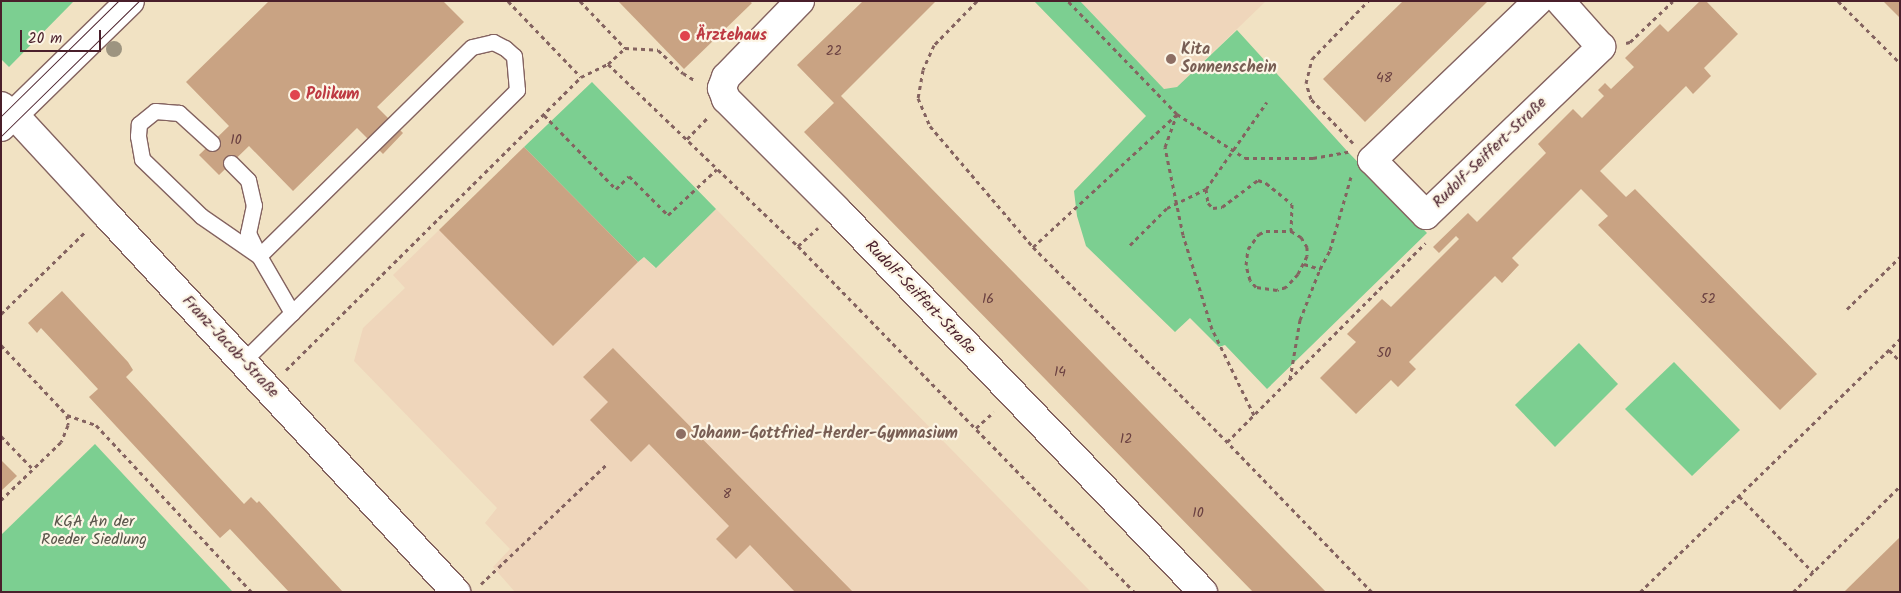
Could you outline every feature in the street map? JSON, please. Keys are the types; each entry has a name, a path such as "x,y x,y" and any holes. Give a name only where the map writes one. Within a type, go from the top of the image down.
{"street":[{"path":"5,116 130,1"},
{"path":"722,88 726,77 800,1"},
{"path":"1357,163 1538,1"},
{"path":"1560,1 1601,47"},
{"name":"Rudolf-Seiffert-Straße","path":"1357,163 1426,215 1601,47"},
{"name":"Rudolf-Seiffert-Straße","path":"722,88 726,99 837,210 1204,592"},
{"name":"Franz-Jacob-Straße","path":"5,116 105,213 268,388 467,589"}],"lane":[{"path":"243,361 517,90 514,56 505,48 493,42 472,47 259,256"},
{"path":"212,143 179,113 154,111 139,124 138,136 142,160 201,216 259,256"},
{"path":"231,163 248,180 254,205 248,233 292,313"}],"path":[{"path":"508,1 582,77"},
{"path":"580,1 625,48 658,50 683,73 703,86 722,88"},
{"path":"977,1 934,44 923,70 918,98 930,126 1033,247 1227,442 1372,592"},
{"path":"1068,1 1177,114 1245,158 1313,158 1345,151"},
{"path":"1357,163 1311,99 1306,83 1312,59 1368,1"},
{"path":"1601,47 1630,42 1673,1"},
{"path":"1838,1 1900,63"},
{"path":"268,388 582,77 608,64 625,48"},
{"path":"608,64 798,246 1136,592"},
{"path":"1130,245 1167,208 1206,190 1267,102"},
{"path":"1033,247 1177,114"},
{"path":"1177,114 1165,147 1184,235 1212,329 1254,415"},
{"path":"544,115 616,189 629,176 668,215 717,169"},
{"path":"1345,151 1357,163"},
{"path":"1345,151 1357,163"},
{"path":"1290,380 1300,320 1320,269 1330,250 1357,163"},
{"path":"1206,190 1208,203 1213,208 1222,207 1258,180 1266,183 1292,204 1290,230"},
{"path":"1,314 105,213"},
{"path":"1227,442 1428,240 1430,229 1426,215"},
{"path":"1290,230 1301,237 1307,247 1307,256 1304,264 1286,287 1277,290 1256,287 1250,280 1246,265 1248,249 1258,234 1266,231 1290,230"},
{"path":"1847,309 1900,257"},
{"path":"1304,264 1320,269"},
{"path":"1640,592 1900,339"},
{"path":"1,345 67,415 96,425 252,592"},
{"path":"1888,350 1900,361"},
{"path":"1,500 61,442 68,425 67,415"},
{"path":"1,436 33,469"},
{"path":"467,589 606,465"},
{"path":"1793,592 1900,486"},
{"path":"1739,496 1813,572"}],"shaded area":[{"name":"Kita Sonnenschein","path":"1080,1 1266,1 1177,87 1164,89"},
{"name":"Johann-Gottfried-Herder-Gymnasium","path":"524,147 638,262 644,257 655,268 716,209 1091,592 515,592 493,567 510,549 485,523 497,508 354,361 363,328 405,288 393,275"}],"green space":[{"path":"1,1 74,1 9,67 1,59"},
{"path":"1034,1 1080,1 1164,89 1177,87 1237,30 1348,152 1427,233 1267,389 1225,345 1219,347 1190,318 1175,332 1086,246 1077,216 1074,191 1146,116"},
{"path":"592,82 716,209 656,268 644,257 638,262 524,147"},
{"path":"1579,343 1618,384 1555,447 1515,405"},
{"path":"1674,362 1740,430 1692,476 1625,409"},
{"name":"KGA An der Roeder Siedlung","path":"95,444 233,592 1,592 1,535"}],"building":[{"name":"Polikum","path":"269,1 443,1 464,22 377,107 403,133 383,154 357,128 293,191 249,146 219,175 199,155 229,126 186,82"},
{"name":"Ärztehaus","path":"618,1 749,1 752,3 684,69"},
{"path":"863,1 936,1 841,96 1326,592 1253,592 804,132 834,103 797,65"},
{"path":"1403,1 1488,1 1365,122 1323,79"},
{"path":"1700,1 1706,1 1738,34 1704,68 1711,76 1693,94 1686,86 1600,171 1626,197 1635,189 1817,374 1780,410 1598,225 1608,216 1581,189 1512,258 1519,265 1502,283 1495,276 1409,362 1416,369 1398,387 1391,380 1356,414 1320,378 1356,342 1347,334 1382,299 1391,307 1459,239 1456,236 1439,253 1433,247 1468,213 1477,222 1546,153 1538,144 1573,109 1582,118 1604,96 1598,90 1605,83 1611,89 1634,67 1625,58 1660,24 1668,32"},
{"path":"1883,1 1900,1 1900,18"},
{"path":"524,147 638,262 553,346 439,230"},
{"path":"62,291 128,362 133,370 126,377 244,504 251,497 257,503 259,501 343,592 289,592 230,529 220,538 89,397 98,389 41,328 37,333 28,323"},
{"path":"613,348 853,592 795,592 750,545 736,559 716,539 729,526 649,444 631,462 590,420 608,402 583,377"},
{"path":"1,460 17,476 1,491"},
{"path":"1900,537 1900,592 1844,592"}],"tram line":[{"path":"1,116 118,1"},
{"path":"1,136 139,1"}],"place":[{"name":"Ärztehaus","path":"685,36"},
{"name":"Kita Sonnenschein","path":"1171,59"},
{"name":"Polikum","path":"295,95"},
{"name":"Johann-Gottfried-Herder-Gymnasium","path":"681,434"}]}
